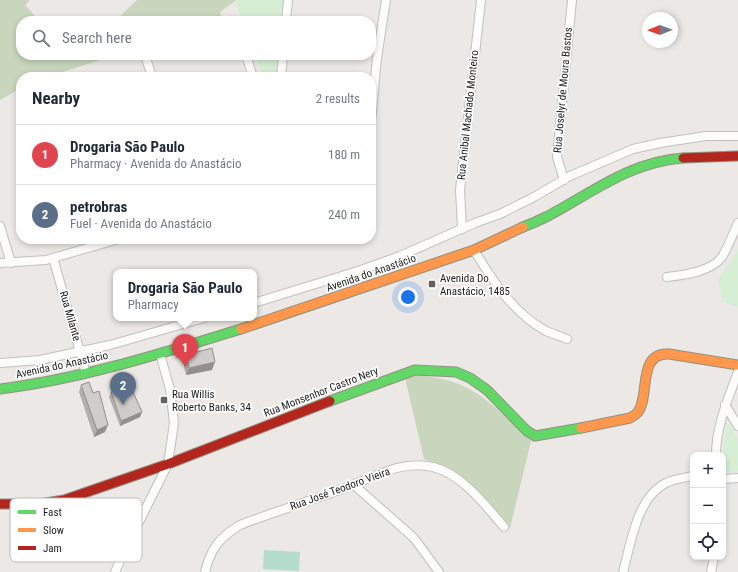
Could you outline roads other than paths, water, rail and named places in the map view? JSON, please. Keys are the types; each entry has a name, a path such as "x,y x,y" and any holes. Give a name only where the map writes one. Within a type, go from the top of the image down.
{"street":[{"path":"286,16 288,0"},
{"path":"376,72 386,0"},
{"name":"Rua Anibal Machado Monteiro","path":"462,229 460,190 480,0"},
{"name":"Rua Joselyr de Moura Bastos","path":"564,180 557,158 572,0"},
{"path":"146,60 150,72"},
{"path":"248,60 251,72"},
{"path":"281,72 283,60"},
{"name":"Avenida do Anastácio","path":"257,302 358,271 400,256 500,214 564,180 633,149 706,136 738,136"},
{"name":"Avenida do Anastácio","path":"0,389 32,385 160,354 279,317 474,250 548,216 620,175 646,165 672,159 738,156"},
{"path":"666,277 688,274 702,270 713,264 721,258 738,223"},
{"path":"0,226 11,263"},
{"path":"0,263 46,260 94,244"},
{"path":"474,250 492,280 513,305 545,330 566,339"},
{"name":"Rua Milante","path":"53,258 86,373"},
{"name":"Avenida do Anastácio","path":"0,363 40,360 80,352 194,321"},
{"path":"142,516 168,464 174,423 170,389 160,354"},
{"name":"Rua Monsenhor Castro Nery","path":"67,498 168,464 360,389 416,370 456,372 470,378 487,390 527,431 535,436 545,436 574,428 630,418 637,414 640,408 646,372 653,359 659,355 675,355 738,365"},
{"path":"716,452 718,434 725,405 738,372"},
{"path":"725,405 738,426"},
{"name":"Rua José Teodoro Vieira","path":"205,572 210,553 219,540 228,532 240,525 354,485 382,472 398,468 420,466 434,467 455,477 479,498 504,527"},
{"path":"623,572 643,504 654,491 666,482 690,477"},
{"path":"726,479 738,478"},
{"path":"354,485 414,538 439,572"},
{"name":"Rua Monsenhor Castro Nery","path":"0,504 10,505"},
{"path":"711,572 713,560"},
{"path":"115,572 120,562"}],"place":[{"name":"Avenida Do Anastácio, 1485","path":"432,284"},
{"name":"Drogaria São Paulo","path":"185,367"},
{"name":"Rua Willis Roberto Banks, 34","path":"164,400"},
{"name":"petrobras","path":"123,405"}]}
